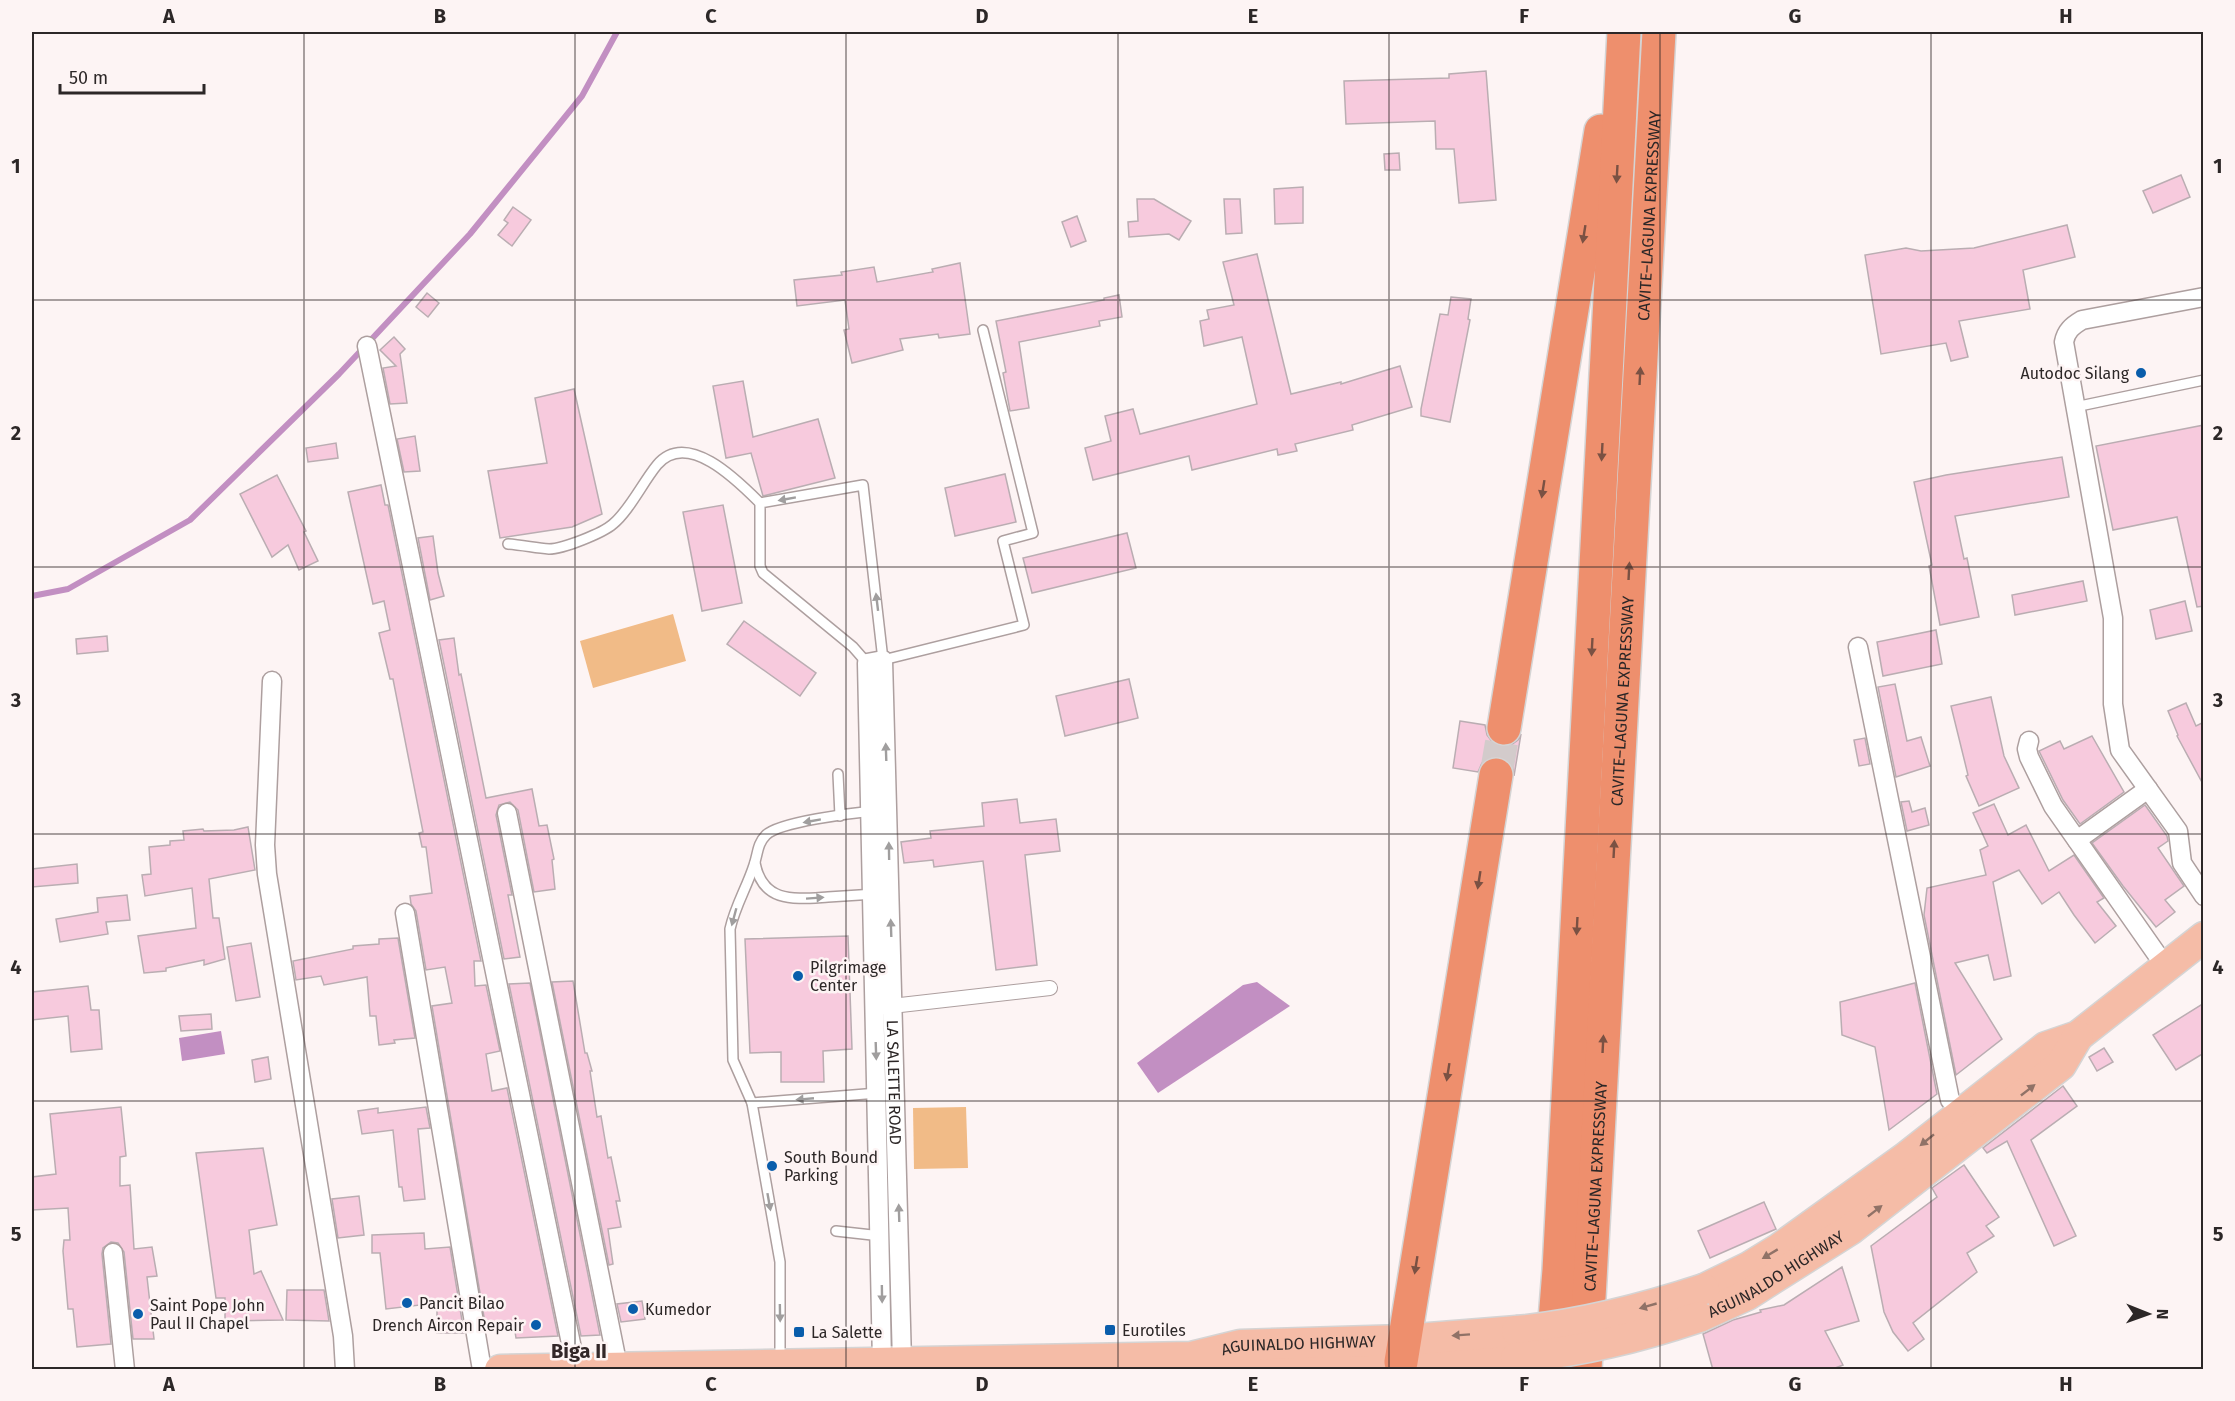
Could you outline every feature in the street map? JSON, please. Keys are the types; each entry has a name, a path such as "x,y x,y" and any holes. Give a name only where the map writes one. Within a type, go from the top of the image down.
{"highway":[{"path":"1504,728 1617,32"},
{"name":"CAVITE–LAGUNA EXPRESSWAY","path":"1551,1370 1559,1258 1624,32"},
{"name":"CAVITE–LAGUNA EXPRESSWAY","path":"1585,1370 1659,32"},
{"path":"1402,1351 1496,775"}],"main road":[{"name":"AGUINALDO HIGHWAY","path":"500,1370 892,1362 1087,1365 1191,1357 1240,1345 1402,1351 1517,1345 1600,1346 1651,1333 1702,1303 1749,1267 1905,1158 2046,1047 2078,1036 2204,937"},
{"name":"AGUINALDO HIGHWAY","path":"1702,1303 1755,1290 1851,1229 2061,1065 2078,1036"}],"street":[{"path":"2204,297 2082,320 2071,327 2065,335 2064,342 2113,618 2115,639 2113,704 2120,750 2178,831 2182,863 2204,896"},
{"path":"367,346 576,1368"},
{"path":"1858,647 1950,1100 1962,1112"},
{"name":"LA SALETTE ROAD","path":"875,662 892,1362"},
{"path":"272,681 265,845 267,874 343,1335 345,1370"},
{"path":"2029,741 2027,749 2029,757 2053,806 2165,966"},
{"path":"2078,840 2148,789"},
{"path":"507,813 618,1367"},
{"path":"405,913 482,1370"},
{"path":"884,1007 1050,988"},
{"name":"LA SALETTE ROAD","path":"886,1093 881,1236 892,1362"},
{"path":"112,1253 125,1370"}],"lane":[{"path":"508,543 551,549 595,536 614,524 659,463 675,452 688,452 724,470 760,503 760,566 763,573 853,647 875,662 1024,625 1003,541 1033,533 983,330"},
{"path":"2075,407 2204,380"},
{"path":"760,503 863,485 875,662"},
{"path":"838,774 840,816"},
{"path":"780,1364 780,1262 752,1103 733,1060 730,929 734,913 755,863 760,843 774,829 784,825 879,811"},
{"path":"755,863 762,883 769,890 788,898 881,893"},
{"path":"752,1103 886,1093"},
{"path":"836,1231 881,1236"}],"shaded area":[{"path":"673,614 686,661 593,688 580,641"},
{"path":"1257,982 1290,1006 1158,1093 1137,1063 1243,985"},
{"path":"221,1031 225,1054 182,1061 179,1038"},
{"path":"966,1107 968,1168 914,1169 913,1108"}],"building":[{"path":"1486,71 1496,200 1459,203 1454,149 1436,149 1435,121 1346,124 1344,81 1449,78 1449,74"},
{"path":"1399,153 1400,170 1385,170 1384,154"},
{"path":"2181,175 2190,197 2153,213 2143,191"},
{"path":"1303,187 1303,223 1275,224 1274,189"},
{"path":"1137,199 1154,199 1191,221 1179,240 1169,234 1129,237 1128,222 1138,221"},
{"path":"1224,199 1240,199 1242,233 1226,234"},
{"path":"513,207 531,220 512,246 498,235 508,223 504,220"},
{"path":"1077,216 1086,241 1071,247 1062,222"},
{"path":"2067,225 2075,257 2023,270 2030,309 1959,321 1968,357 1951,361 1946,343 1881,354 1865,255 1906,248 1921,251 1974,248"},
{"path":"1257,254 1291,394 1341,382 1341,384 1400,366 1412,407 1352,425 1353,430 1295,444 1297,451 1278,455 1277,449 1192,470 1189,456 1093,480 1085,448 1111,441 1105,416 1133,409 1140,434 1257,404 1242,337 1204,346 1200,321 1209,319 1207,310 1234,305 1223,262"},
{"path":"960,263 970,334 939,338 938,334 900,339 903,350 852,363 844,330 849,329 845,300 797,306 794,280 842,275 841,272 874,267 877,282 933,272 932,269"},
{"path":"427,293 439,303 428,317 416,307"},
{"path":"1119,295 1122,317 1099,321 1100,326 1019,342 1029,408 1010,411 1003,373 1006,372 996,321"},
{"path":"1451,297 1471,299 1468,319 1470,320 1450,422 1421,416 1421,409 1440,314 1448,315"},
{"path":"394,337 405,349 400,354 407,403 390,404 383,368 396,366 380,350"},
{"path":"743,381 753,437 818,419 835,478 763,496 751,453 726,458 713,386"},
{"path":"574,389 602,514 572,527 500,538 488,471 547,463 535,398"},
{"path":"2204,425 2204,606 2197,607 2177,517 2113,530 2096,446"},
{"path":"415,436 420,471 404,472 397,439"},
{"path":"336,443 338,458 308,462 306,448"},
{"path":"2062,457 2069,497 1955,516 1964,559 1967,558 1979,617 1940,625 1929,566 1932,565 1914,482"},
{"path":"1005,474 1016,522 955,536 945,488"},
{"path":"277,475 306,531 304,532 318,561 299,570 288,545 272,557 240,494"},
{"path":"381,485 385,505 388,505 481,961 474,961 475,986 486,985 500,1051 486,1054 492,1091 507,1088 558,1336 516,1338 514,1325 486,1329 432,1006 452,1003 445,967 426,970 416,911 411,904 410,896 432,893 426,847 422,847 419,833 423,832 393,679 390,679 379,633 390,630 384,601 373,604 348,492"},
{"path":"723,505 742,603 702,611 683,512"},
{"path":"1127,533 1136,568 1032,593 1023,558"},
{"path":"433,536 444,596 430,600 418,538"},
{"path":"2083,581 2087,601 2015,615 2012,595"},
{"path":"2185,601 2192,631 2156,639 2150,610"},
{"path":"744,621 816,673 800,696 727,644"},
{"path":"1936,630 1942,664 1883,676 1877,642"},
{"path":"107,636 108,651 77,654 76,639"},
{"path":"454,638 459,675 461,674 486,798 532,789 539,826 547,825 554,859 552,860 555,889 534,892 518,810 510,802 499,805 496,815 512,895 508,895 520,957 504,959 439,640"},
{"path":"1129,679 1138,718 1065,736 1056,696"},
{"path":"1895,684 1907,741 1921,737 1930,766 1896,777 1878,687"},
{"path":"1991,697 2004,756 2019,788 1979,806 1966,776 1968,775 1951,706"},
{"path":"2186,703 2196,726 2204,722 2204,786 2177,736 2168,711"},
{"path":"1460,721 1485,725 1487,735 1493,743 1500,746 1511,745 1518,740 1521,734 1514,776 1513,768 1508,761 1498,756 1490,757 1482,763 1478,772 1453,768"},
{"path":"2092,736 2124,792 2080,824 2063,800 2039,751 2060,741 2064,749"},
{"path":"1865,738 1870,764 1859,766 1854,740"},
{"path":"1017,799 1020,823 1056,819 1060,851 1025,855 1037,965 996,970 983,861 934,867 933,860 904,863 901,842 931,838 930,831 984,826 982,803"},
{"path":"1909,801 1912,812 1925,808 1929,825 1907,831 1901,802"},
{"path":"1994,804 2008,835 2026,825 2049,871 2074,855 2104,898 2097,902 2116,926 2095,943 2059,892 2042,904 2019,870 1993,882 2011,976 1994,980 1988,955 1955,963 2002,1039 1956,1075 1924,915 1927,888 1986,875 1980,850 1988,846 1973,813"},
{"path":"2145,805 2167,836 2168,841 2158,848 2184,886 2165,900 2175,912 2156,927 2092,843"},
{"path":"248,827 255,870 209,879 213,918 219,918 225,959 204,965 204,960 166,968 166,971 144,973 138,936 196,928 192,888 145,896 142,875 151,874 149,847 170,845 170,841 184,840 183,831 234,830"},
{"path":"77,864 78,883 32,887 32,869"},
{"path":"127,895 130,920 106,922 108,934 60,942 56,919 98,912 97,898"},
{"name":"Pilgrimage Center","path":"848,936 852,1049 823,1051 824,1082 781,1082 781,1052 750,1053 745,939"},
{"path":"398,938 415,1038 394,1040 395,1043 379,1045 376,1016 370,1016 367,977 324,985 321,976 296,980 293,961 353,949 353,946 379,944 379,939"},
{"path":"251,943 260,997 236,1001 227,947"},
{"path":"573,981 585,1053 587,1053 592,1071 590,1071 597,1117 601,1116 608,1158 611,1157 620,1201 616,1201 621,1227 608,1229 613,1264 609,1265 552,982"},
{"path":"530,983 600,1335 581,1336 509,984"},
{"path":"1915,983 1937,1094 1889,1130 1875,1047 1842,1035 1840,1002"},
{"path":"88,986 91,1010 99,1010 102,1049 71,1052 68,1016 32,1020 32,992"},
{"path":"2204,1003 2204,1053 2176,1070 2153,1035"},
{"path":"211,1014 212,1029 181,1031 179,1016"},
{"path":"2104,1048 2113,1062 2097,1071 2089,1057"},
{"path":"268,1057 271,1079 255,1082 252,1060"},
{"path":"2063,1086 2077,1106 2031,1140 2076,1236 2054,1246 2007,1141 1987,1153 1983,1148"},
{"path":"121,1107 126,1156 120,1157 120,1186 130,1185 134,1249 152,1247 157,1276 147,1277 154,1339 133,1339 124,1252 118,1243 111,1242 103,1248 102,1254 111,1344 77,1347 73,1309 68,1309 63,1251 64,1240 70,1240 68,1208 32,1210 32,1177 56,1174 50,1114"},
{"path":"426,1107 430,1128 418,1129 425,1199 404,1201 402,1187 399,1187 393,1130 362,1134 358,1111 378,1108 378,1113"},
{"path":"263,1148 277,1225 249,1230 254,1274 261,1271 283,1320 225,1321 225,1298 216,1298 196,1153"},
{"path":"1964,1165 1999,1217 1986,1226 1994,1236 1967,1253 1977,1272 1913,1323 1924,1339 1908,1351 1893,1332 1884,1312 1871,1246 1937,1197 1932,1188"},
{"path":"359,1196 364,1235 338,1238 332,1199"},
{"path":"1764,1202 1776,1229 1710,1258 1698,1231"},
{"path":"424,1233 425,1249 450,1247 464,1333 437,1333 437,1303 386,1309 380,1253 372,1253 372,1235"},
{"path":"1842,1267 1859,1321 1825,1331 1843,1365 1830,1370 1713,1370 1703,1334 1733,1320 1761,1312 1760,1310 1784,1305"},
{"path":"287,1290 324,1290 329,1321 286,1320"},
{"path":"642,1301 645,1319 621,1322 617,1304"}],"waterway":[{"path":"32,596 68,589 190,520 339,374 470,234 582,96 617,32"}],"tunnel":[{"path":"1496,775 1504,728"}],"place":[{"name":"Autodoc Silang","path":"2141,373"},
{"name":"Pilgrimage Center","path":"798,976"},
{"name":"South Bound Parking","path":"772,1166"},
{"name":"Pancit Bilao","path":"407,1303"},
{"name":"Kumedor","path":"633,1309"},
{"name":"Saint Pope John Paul II Chapel","path":"138,1314"},
{"name":"Drench Aircon Repair","path":"536,1325"},
{"name":"Eurotiles","path":"1110,1330"},
{"name":"La Salette","path":"799,1332"}],"district":[{"name":"Biga II","path":"579,1351"}]}
